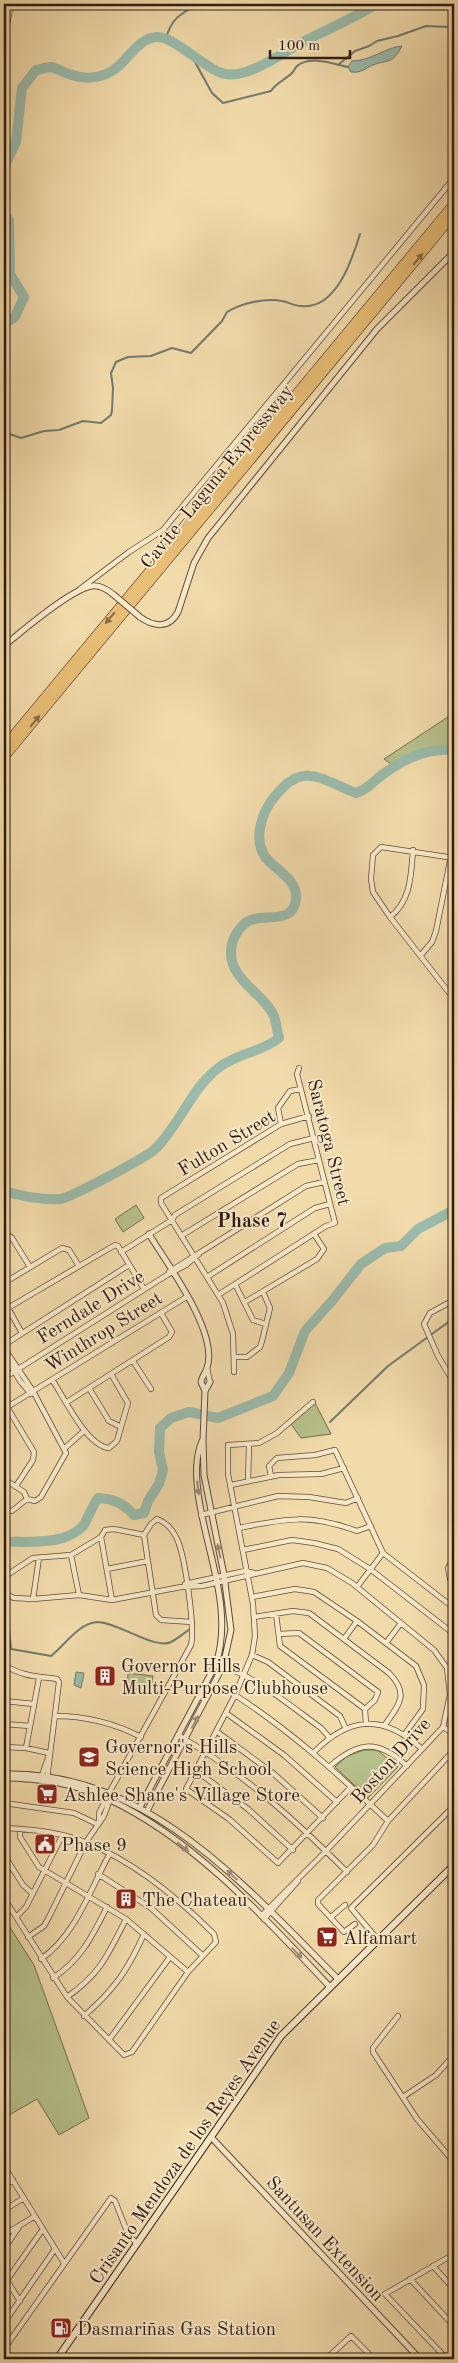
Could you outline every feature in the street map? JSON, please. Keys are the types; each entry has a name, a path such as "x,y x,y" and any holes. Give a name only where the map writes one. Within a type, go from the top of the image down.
{"highway":[{"name":"Cavite–Laguna Expressway","path":"4,746 454,203"},
{"name":"Cavite–Laguna Expressway","path":"4,758 454,215"}],"main road":[{"name":"Crisanto Mendoza de los Reyes Avenue","path":"57,2359 281,2036 454,1865"}],"street":[{"path":"4,40 11,4"},
{"path":"4,646 129,552 162,530 454,178"},
{"path":"66,600 94,586 114,595 140,617 156,626 166,624 174,618 178,612 196,559 208,538 377,329 454,252"},
{"path":"421,955 432,942 436,931 454,841"},
{"path":"452,858 413,850 383,847 378,849 373,855 372,888 390,917 454,999"},
{"path":"390,917 404,903 411,873 413,850"},
{"name":"Saratoga Street","path":"299,1068 297,1074 335,1223 314,1234"},
{"path":"280,1124 278,1108 290,1091 301,1089"},
{"name":"Fulton Street","path":"172,1220 161,1203 161,1198 280,1124 308,1116"},
{"path":"121,1252 172,1220 175,1215 290,1144 314,1138"},
{"path":"181,1236 298,1164 319,1160"},
{"name":"Ferndale Drive","path":"4,1378 306,1186 324,1182"},
{"path":"207,1277 315,1208 330,1204"},
{"path":"172,1220 196,1256 218,1295 228,1318 233,1334 234,1372"},
{"path":"143,1819 186,1740 223,1666 231,1630 225,1578 204,1475 202,1440 205,1392 210,1382 207,1368 208,1349 205,1333 200,1317 188,1296 148,1234"},
{"path":"218,1295 314,1234 324,1248 317,1259 245,1302"},
{"path":"6,1236 30,1267"},
{"path":"8,1308 115,1245 130,1265 144,1289"},
{"path":"4,1273 6,1281 62,1248 66,1248 79,1266"},
{"path":"4,1344 130,1265"},
{"path":"235,1284 253,1320 266,1324"},
{"path":"234,1357 247,1357 260,1347 270,1308 263,1292"},
{"name":"Winthrop Street","path":"5,1408 32,1394 188,1296"},
{"path":"454,1300 430,1313 425,1319 424,1328 454,1383"},
{"path":"4,1301 22,1333"},
{"path":"67,1402 170,1337 172,1332 161,1313"},
{"path":"4,1348 15,1371"},
{"path":"4,1354 32,1394 65,1448 65,1458 41,1497 35,1501 27,1499"},
{"path":"132,1361 151,1389"},
{"path":"205,1392 200,1382 207,1368"},
{"path":"53,1381 84,1431 106,1448 112,1447 117,1441 128,1404 111,1374"},
{"path":"89,1388 110,1421 121,1427"},
{"path":"313,1402 277,1433 259,1443 228,1445 228,1474 243,1550 246,1577 252,1598 255,1636 252,1655 235,1695 186,1786 187,1791 228,1819 275,1863 280,1862 293,1850 351,1787"},
{"path":"5,1408 34,1452 33,1460 16,1486"},
{"path":"65,1448 84,1431"},
{"path":"136,1815 216,1664 221,1648 223,1629 216,1579 201,1514 196,1475 197,1452 202,1440"},
{"path":"248,1481 249,1445"},
{"path":"4,1447 4,1458"},
{"path":"271,1476 269,1466 277,1458 315,1455 335,1450 383,1553 454,1608"},
{"path":"231,1485 271,1476 321,1474 344,1468"},
{"path":"4,1479 24,1492 27,1499"},
{"path":"201,1514 278,1496 309,1497 346,1503 358,1498"},
{"path":"4,1510 12,1511 27,1499"},
{"path":"239,1528 283,1518 306,1518 333,1523 357,1531 371,1526"},
{"path":"28,1937 44,1926 86,1842 98,1823 99,1814 113,1787 185,1659 193,1634 192,1622 179,1543 172,1531 157,1519 150,1524 144,1535 158,1618 161,1620 192,1622"},
{"path":"4,1577 26,1561 71,1555 101,1537 105,1530 114,1529 144,1535"},
{"path":"101,1537 112,1600"},
{"path":"243,1550 292,1540 338,1549 370,1569 454,1634"},
{"path":"357,1587 383,1553"},
{"path":"71,1555 79,1595"},
{"path":"454,1557 448,1568 450,1579 454,1581"},
{"path":"33,1599 39,1558"},
{"path":"107,1569 148,1561"},
{"name":"Boston Drive","path":"254,1573 303,1563 327,1568 357,1587 434,1650 447,1668 450,1695 443,1727 263,1917"},
{"path":"225,1578 246,1571 254,1573"},
{"path":"4,1593 14,1598 33,1599 79,1595 112,1600 216,1579 246,1577 254,1573"},
{"path":"252,1598 295,1589 314,1592 357,1620 416,1666 424,1685 423,1709 404,1735"},
{"path":"254,1618 293,1611 309,1613 389,1673 400,1683 401,1700 384,1726"},
{"path":"276,1614 280,1646 365,1709 366,1724"},
{"path":"344,1639 357,1620"},
{"path":"386,1643 402,1623"},
{"path":"279,1634 299,1633 378,1692 375,1700 365,1709"},
{"path":"252,1655 268,1662 340,1716 345,1727"},
{"path":"216,1664 244,1674 261,1683 321,1728 329,1737"},
{"path":"4,1665 17,1673 39,1678 54,1678 59,1682 44,1779"},
{"path":"26,1748 39,1678"},
{"path":"235,1695 275,1721 314,1752 388,1821"},
{"path":"4,1701 34,1704"},
{"path":"226,1713 284,1755 337,1802"},
{"path":"55,1716 97,1721 122,1728 141,1737"},
{"path":"4,1724 30,1726"},
{"path":"314,1752 329,1737 345,1727 366,1724 384,1726 404,1735 422,1749"},
{"path":"443,1727 454,1734"},
{"path":"216,1731 274,1774 322,1818"},
{"path":"178,1735 205,1751 268,1797 347,1872"},
{"path":"4,1747 26,1748 49,1753"},
{"path":"330,1766 342,1755 357,1747 379,1747 393,1753 408,1766"},
{"path":"355,1924 344,1932 317,1902 374,1845 388,1821 454,1750"},
{"path":"195,1770 248,1808 293,1850"},
{"path":"4,1774 44,1779 109,1796 140,1807 180,1832 216,1860 338,1979"},
{"path":"4,1778 44,1779"},
{"path":"109,1796 210,1867 263,1917 330,1987"},
{"path":"4,1803 74,1813 98,1823"},
{"path":"378,1940 351,1908 454,1806"},
{"path":"4,1828 62,1836 86,1842 167,1892 214,1934 216,1942 188,1972 132,2052 124,2055 66,1997 4,1898"},
{"path":"20,1829 20,1837 36,1864 126,1919 188,1972"},
{"path":"16,1917 26,1907 62,1836"},
{"path":"4,1855 23,1885 33,1894"},
{"path":"42,1959 61,1943 109,1855"},
{"path":"98,1874 151,1908 202,1956"},
{"path":"331,1917 344,1905"},
{"path":"53,1978 71,1966 83,1952 107,1906"},
{"path":"66,1997 95,1974 106,1959 126,1919"},
{"path":"84,2016 112,1991 120,1980 144,1934"},
{"path":"108,2040 170,1957"},
{"path":"398,2016 373,2048 373,2052 424,2128 454,2162"},
{"path":"403,2097 436,2075 454,2055"},
{"name":"Santusan Extension","path":"210,2137 420,2359"},
{"path":"7,2171 64,2263"},
{"path":"4,2186 13,2180"},
{"path":"4,2210 24,2198"},
{"path":"4,2349 111,2198 115,2201 128,2234 137,2244"},
{"path":"4,2235 35,2216"},
{"path":"4,2249 20,2226"},
{"path":"20,2301 5,2278 43,2229"},
{"path":"5,2320 56,2249"},
{"path":"447,2359 385,2294 387,2291 454,2254"},
{"path":"432,2266 454,2289"},
{"path":"410,2280 454,2326"},
{"path":"326,2359 351,2336 374,2359"},
{"path":"365,2359 370,2355"}],"green space":[{"path":"454,713 454,750 437,750 423,753 395,767 384,759"},
{"path":"136,1205 144,1218 123,1232 115,1219"},
{"path":"315,1403 331,1434 301,1438 291,1424"},
{"path":"128,1673 153,1676 151,1691 127,1688"},
{"path":"364,1750 377,1750 398,1767 368,1798 335,1767 347,1756"},
{"path":"4,1918 34,1965 89,2118 59,2135 37,2099 4,2118"}],"shaded area":[{"path":"402,46 392,59 358,72 351,72 348,67 352,61 366,59"},
{"path":"76,1672 84,1673 81,1688 74,1685"}],"waterway":[{"path":"166,38 174,21 198,4"},
{"path":"4,167 16,142 22,88 36,70 51,67 81,77 101,76 113,70 143,42 157,37 171,41 219,72 238,74 271,61 299,44 376,4"},
{"path":"338,65 355,51 377,41 426,26 448,27"},
{"path":"183,49 195,62 212,93 223,103 271,91 292,73 297,66 308,61 322,61 348,67"},
{"path":"4,214 9,221 10,274 24,297 15,317 4,324"},
{"path":"4,432 21,438 44,431 59,430 83,421 101,423 111,415 113,388 111,373 116,362 128,357 151,356 172,348 191,353 222,321 227,312 246,304 275,300 301,306 313,305 324,300 341,281 360,234"},
{"path":"4,1191 32,1197 60,1199 78,1192 124,1168 155,1149 172,1129 194,1095 211,1074 235,1058 272,1043 279,1038 274,1016 241,978 232,961 231,951 235,936 244,924 258,918 282,916 294,908 296,899 294,886 266,858 262,850 259,834 260,825 267,809 286,784 296,778 314,776 356,793 366,789 378,778 414,756 433,751 454,750"},
{"path":"4,1542 35,1542 66,1537 83,1526 98,1498 118,1502 134,1515 144,1513 148,1501 159,1484 163,1470 159,1452 160,1428 171,1418 189,1412 218,1418 273,1396 289,1373 305,1331 361,1264 385,1248 401,1246 418,1229 454,1210"},
{"path":"330,1422 388,1366 454,1318"},
{"path":"4,1626 9,1628 11,1649 51,1656 78,1631 90,1623 106,1623 146,1639 164,1643 173,1641 190,1629"}],"place":[{"name":"Governor Hills Multi-Purpose Clubhouse","path":"105,1676"},
{"name":"Governor's Hills Science High School","path":"89,1757"},
{"name":"Ashlee Shane's Village Store","path":"47,1794"},
{"name":"Phase 9","path":"45,1844"},
{"name":"The Chateau","path":"126,1899"},
{"name":"Alfamart","path":"327,1937"},
{"name":"Dasmariñas Gas Station","path":"61,2328"}],"district":[{"name":"Phase 7","path":"252,1220"}]}
